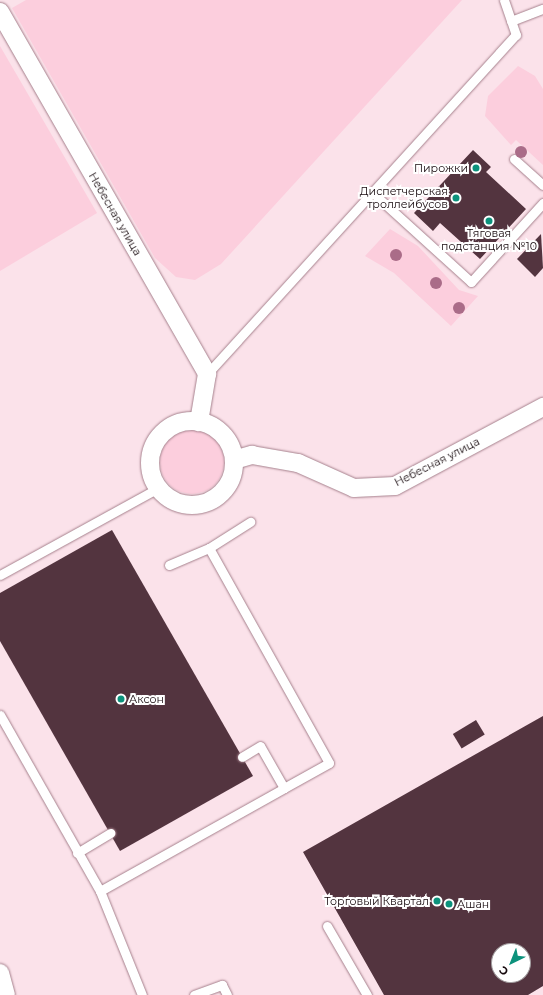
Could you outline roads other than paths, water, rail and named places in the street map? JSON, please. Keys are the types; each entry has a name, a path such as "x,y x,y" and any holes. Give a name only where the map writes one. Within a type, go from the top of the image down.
{"street":[{"name":"Небесная улица","path":"0,12 207,374"},
{"path":"199,422 207,374"},
{"name":"Небесная улица","path":"234,460 252,455 298,463 354,488 395,486 543,407"},
{"path":"199,422 210,425 227,439 234,460 225,490 207,503 175,501 158,488 150,468 159,437 177,424 199,422"},
{"path":"0,973 6,995"}],"lane":[{"path":"207,374 374,194 516,35 504,0"},
{"path":"511,21 543,9"},
{"path":"514,159 543,185"},
{"path":"374,194 471,282 543,203"},
{"path":"0,575 158,488"},
{"path":"169,565 209,548 250,522"},
{"path":"100,891 329,763 209,548"},
{"path":"0,715 77,853 100,891 142,995"},
{"path":"242,757 260,746 284,788"},
{"path":"77,853 110,833"},
{"path":"327,926 367,995"},
{"path":"194,995 222,985 227,995"}],"place":[{"name":"Пирожки","path":"476,168"},
{"name":"Диспетчерская троллейбусов","path":"456,198"},
{"name":"Тяговая подстанция №10","path":"489,221"},
{"name":"Аксон","path":"121,699"},
{"name":"Торговый Квартал","path":"437,901"},
{"name":"Ашан","path":"449,904"}]}
